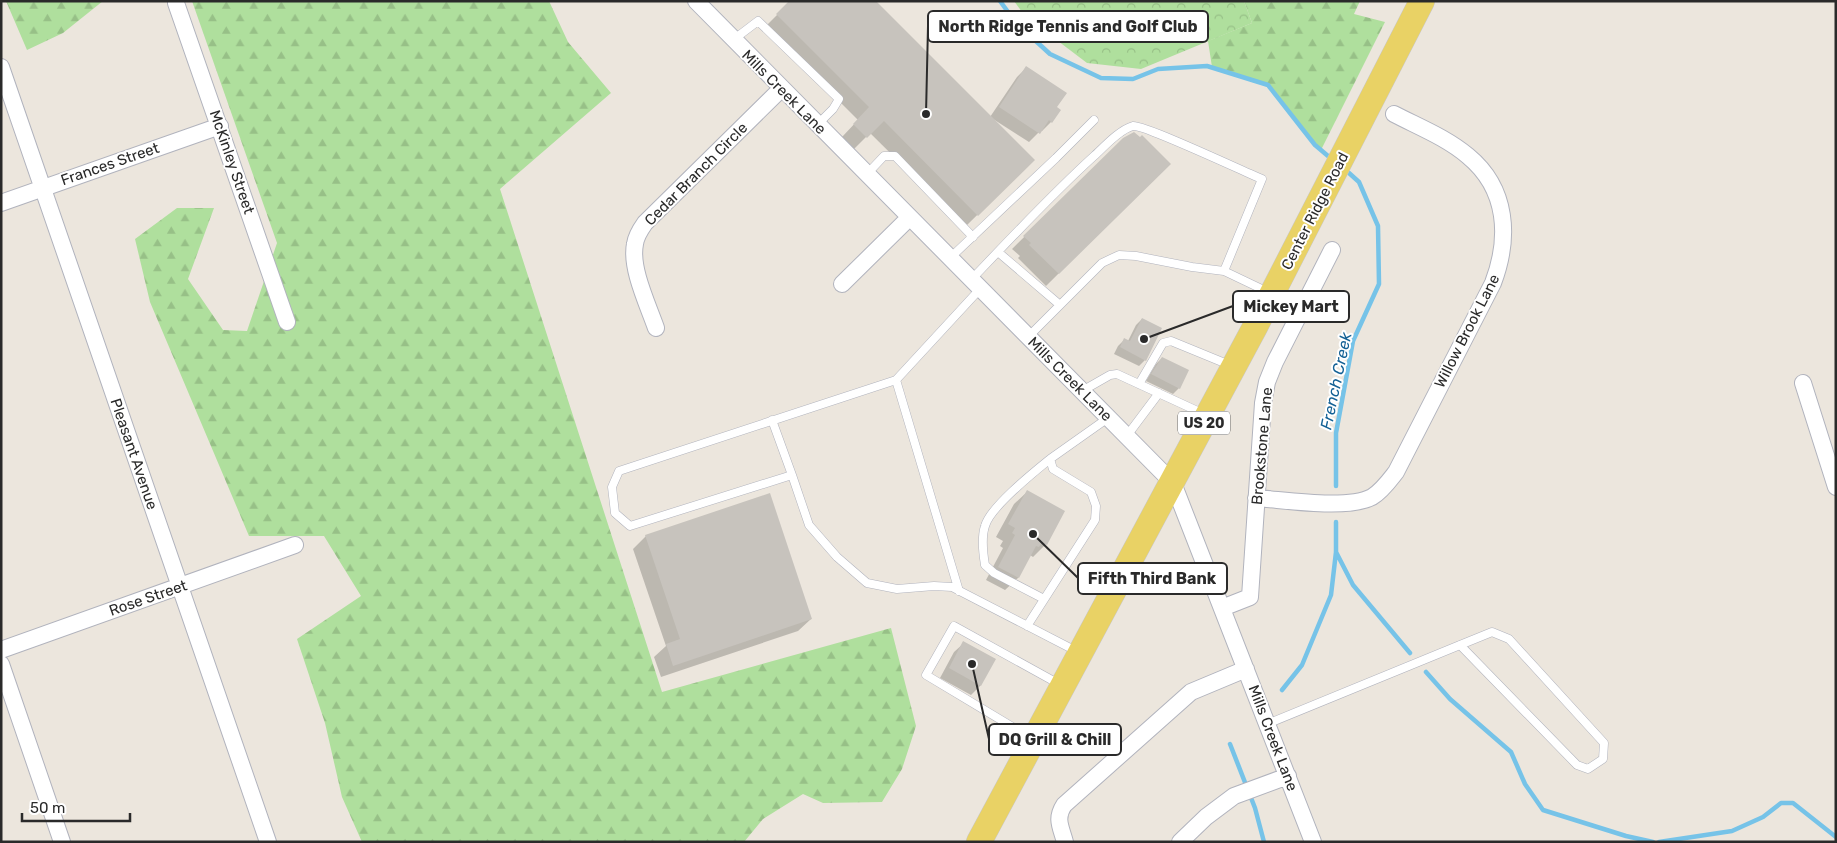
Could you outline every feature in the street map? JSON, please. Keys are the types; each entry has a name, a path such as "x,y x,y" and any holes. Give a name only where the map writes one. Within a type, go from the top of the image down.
{"main road":[{"name":"Center Ridge Road","path":"979,842 1173,483 1422,1"}],"street":[{"name":"Mills Creek Lane","path":"696,1 866,175 1173,483 1314,842"},
{"name":"McKinley Street","path":"176,3 287,322"},
{"name":"Pleasant Avenue","path":"1,67 268,842"},
{"name":"Cedar Branch Circle","path":"656,328 636,269 634,246 638,234 645,223 781,88"},
{"name":"Willow Brook Lane","path":"1256,498 1338,504 1356,503 1372,496 1386,486 1396,472 1493,283 1502,256 1504,242 1503,220 1498,199 1486,176 1469,156 1447,141 1394,114"},
{"name":"Frances Street","path":"1,202 220,126"},
{"path":"842,284 909,218"},
{"name":"Brookstone Lane","path":"1222,608 1250,597 1263,403 1267,382 1274,362 1332,250"},
{"path":"1803,383 1836,488"},
{"name":"Rose Street","path":"1,650 295,545"},
{"path":"1,664 62,842"},
{"path":"1065,842 1059,822 1059,813 1064,805 1191,692 1246,670"},
{"path":"1180,842 1206,816 1234,796 1288,776"}],"lane":[{"path":"733,40 758,21 828,86 839,99 833,109 817,124"},
{"path":"950,258 1094,120"},
{"path":"792,475 630,526 615,513 612,487 619,471 896,380 975,284 998,252 1050,198 1115,136 1133,126 1262,179 1224,271"},
{"path":"866,175 884,156 895,156 972,237"},
{"path":"998,252 1060,305"},
{"path":"1028,337 1102,263 1119,255 1136,256 1224,271 1272,294"},
{"path":"1140,384 1163,343 1171,341 1234,367"},
{"path":"1082,391 1110,375 1117,374 1208,416"},
{"path":"896,380 959,590"},
{"path":"1126,436 1159,393"},
{"path":"1044,599 994,573 985,565 983,546 985,525 997,508 1024,480 1108,418"},
{"path":"772,420 809,525 837,558 867,584 897,589 952,587 1080,653"},
{"path":"1027,626 1095,520 1096,506 1090,492 1052,469 1050,459"},
{"path":"1034,739 926,675 954,626 1063,686"},
{"path":"1267,724 1460,645 1492,632 1509,639 1604,743 1603,759 1588,769 1577,766 1460,645"}],"green space":[{"path":"6,1 103,1 63,33 27,50"},
{"path":"192,1 549,1 568,42 611,93 500,189 662,692 891,628 916,726 902,769 882,802 823,803 803,794 763,819 744,842 362,842 342,797 325,723 297,639 361,596 324,536 249,536 150,302 135,239 177,208 214,208 188,279 223,330 247,331 277,243"},
{"path":"1014,1 1244,1 1252,23 1141,69 1087,63 1025,16"},
{"path":"1244,1 1360,1 1354,14 1385,22 1321,150 1268,85 1212,67 1208,41 1252,23"}],"building":[{"path":"789,1 876,1 1035,160 978,216 884,121 867,138 853,124 869,107 776,14"},
{"path":"1026,66 1067,93 1057,107 1061,110 1052,123 1049,120 1040,134 999,107"},
{"path":"1134,132 1140,137 1142,135 1171,164 1059,274 1029,245 1031,243 1023,236 1123,138"},
{"path":"1142,318 1162,328 1146,361 1120,347 1124,338 1130,341"},
{"path":"1162,357 1189,370 1180,389 1151,374"},
{"path":"1027,490 1065,511 1047,545 1042,542 1039,547 1036,546 1019,578 998,567 1015,535 1012,533 1015,528 1008,524"},
{"path":"770,493 812,619 673,666 666,644 680,639 645,535"},
{"path":"963,641 996,659 981,686 949,668"}],"waterway":[{"name":"French Creek","path":"1000,1 1016,23 1050,54 1101,78 1133,79 1158,69 1207,66 1268,85 1315,145 1328,156"},
{"name":"French Creek","path":"1336,486 1336,433 1353,341 1379,284 1378,226 1359,182 1349,173"},
{"name":"French Creek","path":"1282,690 1302,665 1331,595 1336,552 1336,522"},
{"path":"1336,552 1353,585 1410,653"},
{"path":"1426,672 1450,699 1511,752 1525,784 1543,810 1626,836 1653,842"},
{"name":"French Creek","path":"1230,744 1255,808 1264,842"},
{"path":"1659,842 1732,831 1763,817 1781,803 1793,803 1836,837"}],"place":[{"name":"North Ridge Tennis and Golf Club","path":"926,114"},
{"name":"Mickey Mart","path":"1144,339"},
{"name":"Fifth Third Bank","path":"1033,534"},
{"name":"DQ Grill & Chill","path":"972,664"}]}
